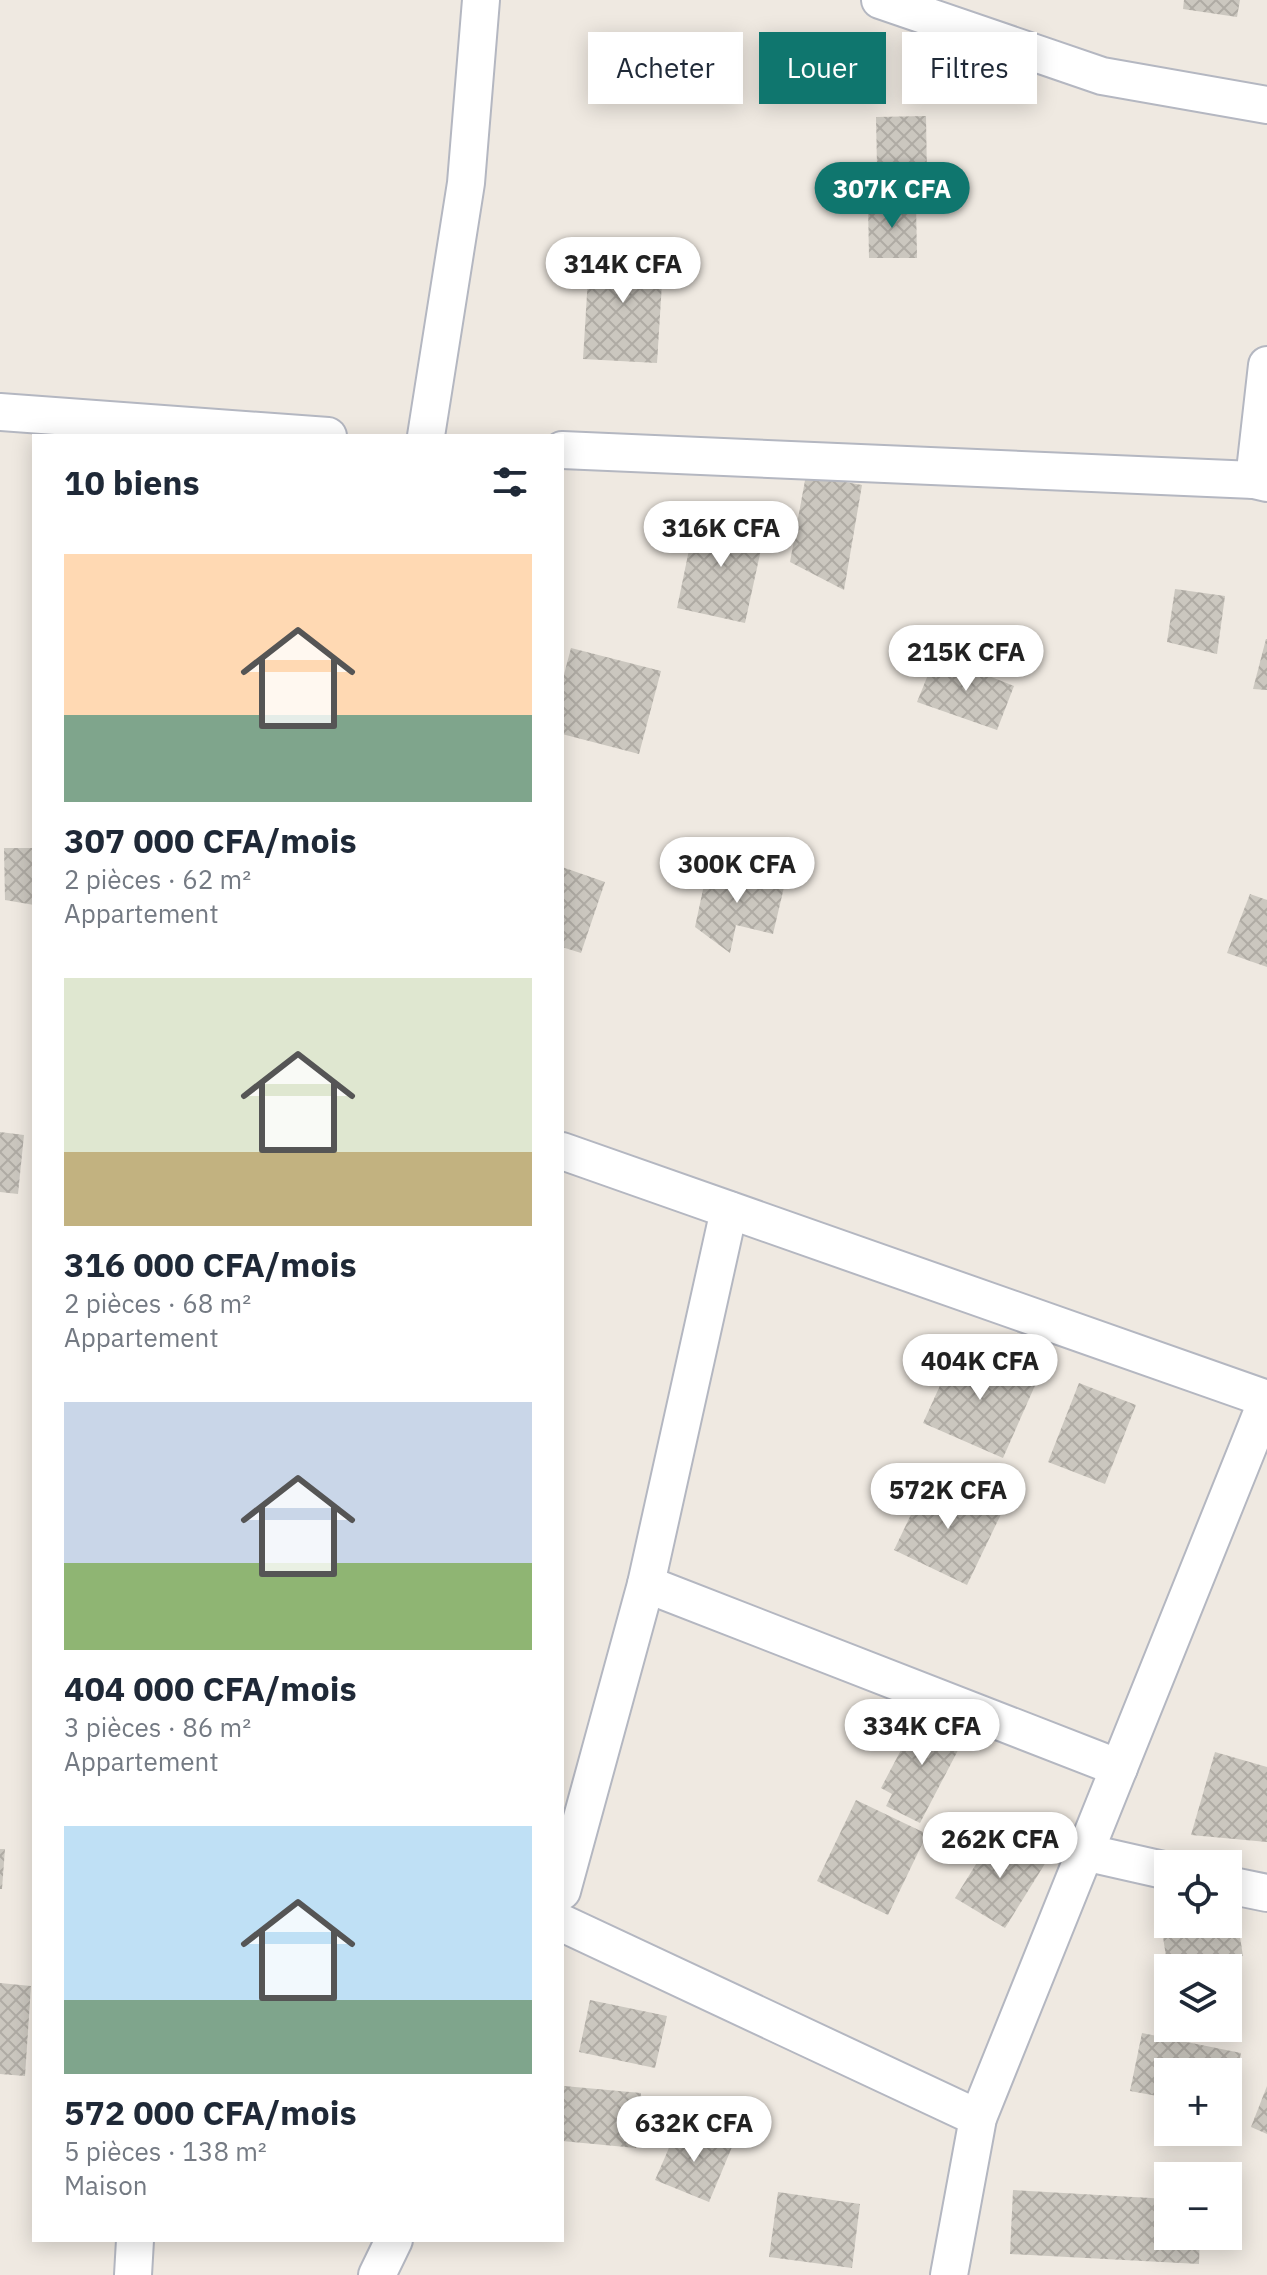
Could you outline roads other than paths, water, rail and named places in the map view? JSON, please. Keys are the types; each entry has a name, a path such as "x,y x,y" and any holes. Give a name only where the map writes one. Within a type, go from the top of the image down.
{"street":[{"path":"426,434 466,183 481,0"},
{"path":"880,0 1102,76 1267,105"},
{"path":"564,450 1261,482 1267,365"},
{"path":"0,412 301,434"},
{"path":"564,1152 1267,1400 978,2118 949,2275"},
{"path":"564,1884 646,1584 729,1210"},
{"path":"646,1584 1119,1768"},
{"path":"1084,1852 1154,1868"},
{"path":"1242,1888 1267,1893"},
{"path":"564,1924 978,2118"},
{"path":"133,2275 135,2242"},
{"path":"377,2275 393,2242"}]}
